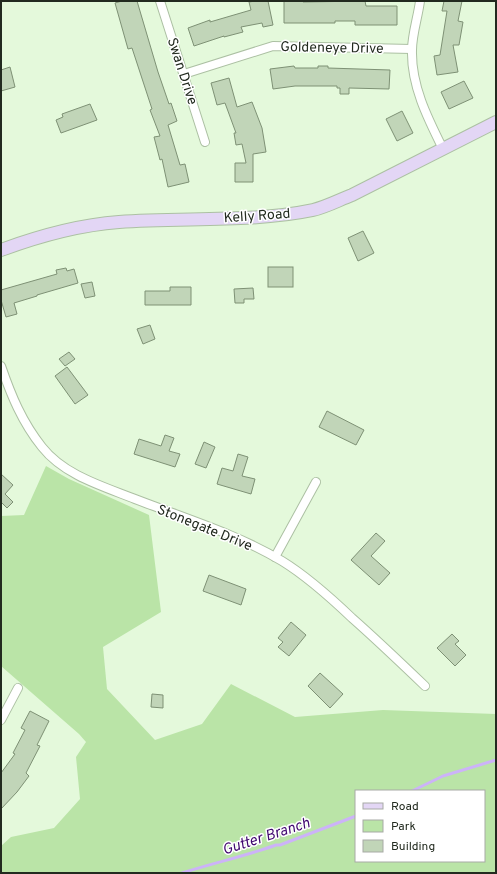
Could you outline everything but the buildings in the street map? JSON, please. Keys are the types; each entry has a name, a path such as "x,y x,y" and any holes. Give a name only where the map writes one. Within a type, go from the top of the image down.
{"street":[{"name":"Swan Drive","path":"160,1 205,142"},
{"path":"420,1 412,49 415,82 428,119 443,149"},
{"name":"Goldeneye Drive","path":"184,74 273,46 412,49"},
{"name":"Kelly Road","path":"1,250 23,242 83,226 149,220 252,217 313,210 352,195 496,122"},
{"name":"Stonegate Drive","path":"1,366 19,412 42,447 62,466 103,487 240,540 275,557 300,573 327,594 425,686"},
{"path":"275,557 316,482"},
{"path":"1,720 18,688"}],"green space":[{"path":"46,466 69,479 149,515 161,612 103,647 107,689 155,740 202,724 231,684 295,717 383,710 496,714 496,873 1,873 1,846 11,837 54,828 80,799 76,757 86,742 79,734 1,666 1,516 24,515"}],"waterway":[{"name":"Gutter Branch","path":"414,790 443,776 496,760"},
{"name":"Gutter Branch","path":"182,873 280,845 355,816"}]}
